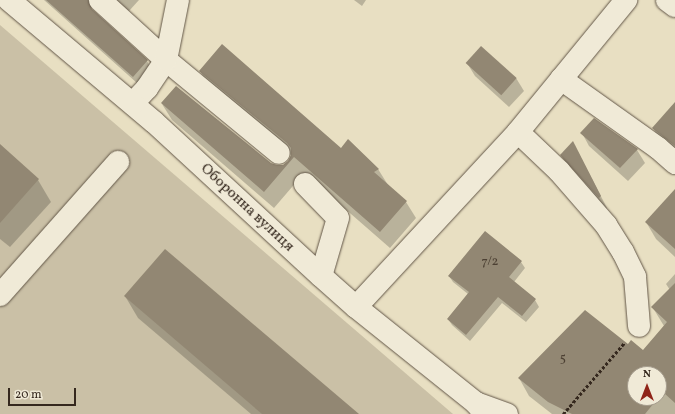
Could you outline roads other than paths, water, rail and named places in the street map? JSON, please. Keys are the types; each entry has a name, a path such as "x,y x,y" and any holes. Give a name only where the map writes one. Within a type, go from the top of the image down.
{"street":[{"name":"Оборонна вулиця","path":"9,0 133,104 356,307 481,409 506,414"},
{"path":"100,0 166,60 279,153"},
{"path":"133,104 147,88 166,60 178,0"},
{"path":"356,307 518,132 626,0"},
{"path":"667,0 675,6"},
{"path":"561,79 658,148 675,163"},
{"path":"518,132 559,171 606,225 623,252 635,277 639,326"},
{"path":"0,295 118,162"},
{"path":"305,184 338,218 321,276"}]}
